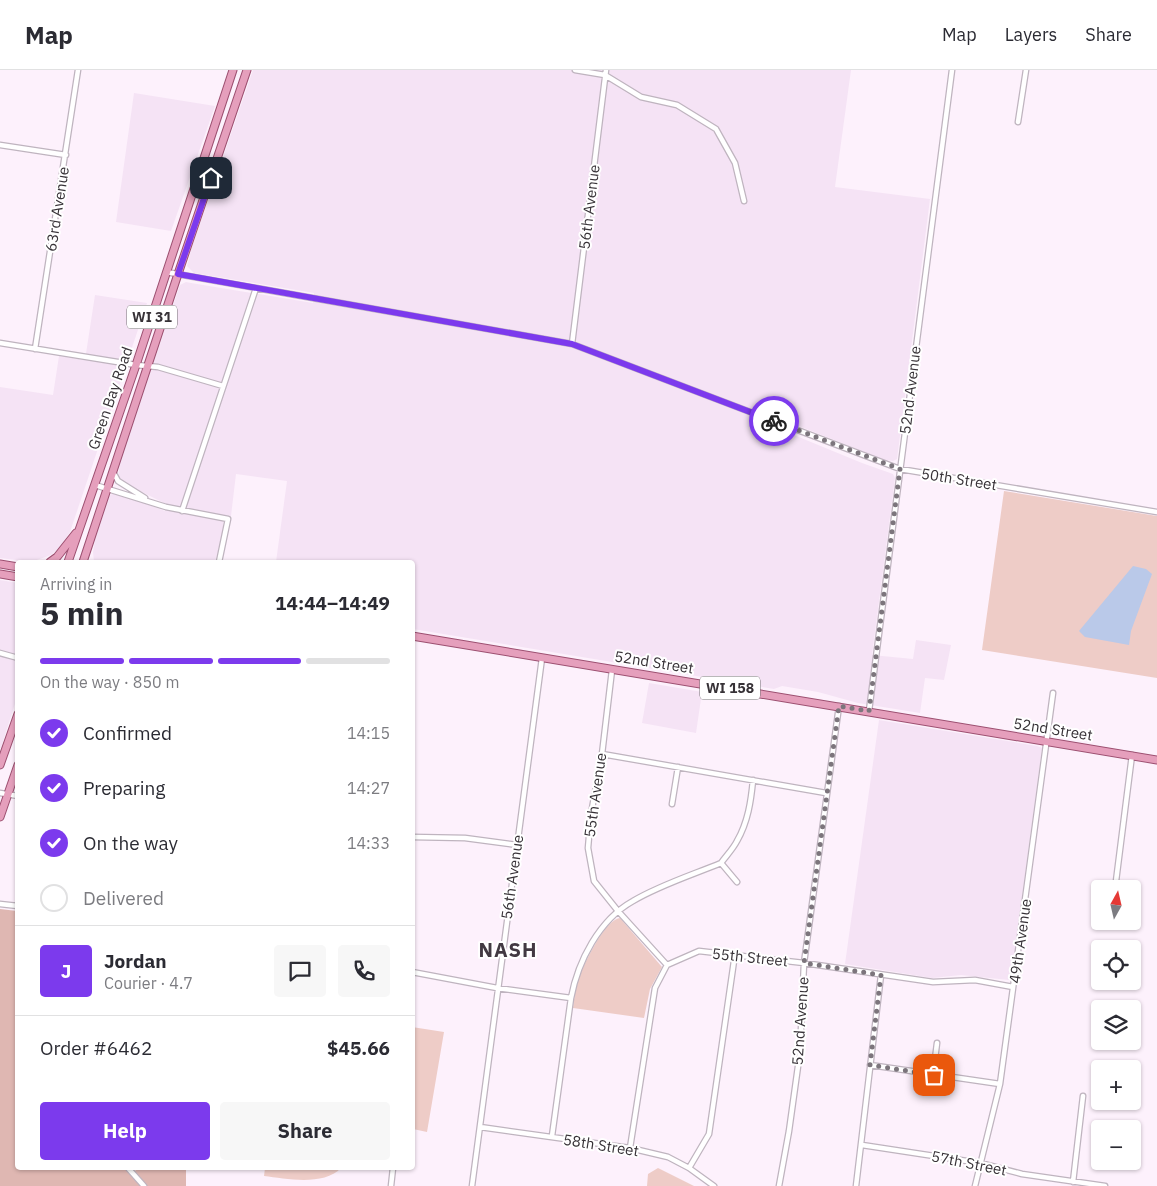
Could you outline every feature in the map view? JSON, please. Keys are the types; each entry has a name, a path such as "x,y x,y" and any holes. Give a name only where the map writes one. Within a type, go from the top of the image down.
{"main road":[{"name":"Green Bay Road","path":"69,560 136,365 233,70"},
{"name":"Green Bay Road","path":"84,560 247,70"},
{"path":"52,560 81,527"},
{"path":"88,550 90,560"},
{"path":"0,564 15,566"},
{"path":"0,574 15,576"},
{"name":"52nd Street","path":"415,637 1157,760"},
{"path":"0,765 15,722"},
{"path":"0,818 15,774"}],"street":[{"name":"63rd Avenue","path":"35,349 78,70"},
{"path":"574,70 605,73 641,97 677,105 716,129 735,163 744,201"},
{"name":"52nd Avenue","path":"869,711 952,70"},
{"path":"1018,122 1026,70"},
{"name":"56th Avenue","path":"572,344 605,73"},
{"path":"0,145 66,155"},
{"name":"50th Street","path":"166,272 572,344 900,469 1157,512"},
{"path":"182,511 256,288"},
{"path":"0,343 158,367 222,386"},
{"path":"113,472 118,481 148,500"},
{"path":"95,484 182,511 228,519 219,560"},
{"path":"0,653 15,657"},
{"name":"56th Avenue","path":"472,1186 542,658"},
{"name":"55th Avenue","path":"612,670 602,754 591,814 588,848 594,881 618,911 667,965"},
{"name":"49th Avenue","path":"975,1186 1000,1084 1053,693"},
{"name":"52nd Avenue","path":"778,1186 789,1131 800,1052 804,963 839,706"},
{"path":"602,754 826,793"},
{"path":"1116,880 1132,755"},
{"path":"672,804 678,768"},
{"path":"552,1136 571,998 576,976 590,946 618,911 632,901 656,889 721,863 737,841 751,805 753,780"},
{"path":"0,793 15,795"},
{"path":"415,837 465,838 517,845"},
{"path":"721,863 737,882"},
{"path":"0,904 15,906"},
{"name":"55th Street","path":"667,965 700,951 804,963 933,982 975,980 1013,986"},
{"path":"689,1168 709,1134 735,954"},
{"path":"630,1148 655,988 667,965"},
{"path":"415,973 497,988 571,998"},
{"path":"856,1186 881,975"},
{"path":"934,1075 937,1043"},
{"path":"870,1065 1000,1084"},
{"path":"1073,1182 1083,1096"},
{"name":"58th Street","path":"480,1127 630,1148 668,1157 689,1168 714,1186"},
{"name":"57th Street","path":"862,1145 980,1163 1022,1174 1106,1186"},
{"path":"130,1170 144,1186"},
{"path":"392,1186 394,1170"}],"shaded area":[{"path":"253,70 851,70 835,187 930,199 897,459 893,461 885,460 776,417 772,426 893,474 895,478 872,655 913,659 916,640 951,645 944,680 925,678 920,713 858,703 818,692 782,686 774,689 415,629 415,560 276,560 287,481 236,474 231,516 224,515 222,537 216,560 94,560 95,540 109,496 120,494 165,511 166,504 124,483 118,476 120,462 180,285 186,282 313,303 314,293 194,273 187,266"},
{"path":"134,93 215,106 171,231 116,222"},
{"path":"95,295 147,303 70,532 61,546 51,555 37,560 0,558 0,387 53,395 59,356 85,360"},
{"path":"1004,491 1157,516 1157,678 982,650"},
{"path":"0,580 15,582 15,703 0,748"},
{"path":"649,683 702,692 696,733 642,723"},
{"path":"879,720 1042,748 1009,980 961,975 932,978 845,964"},
{"path":"0,909 15,911 15,1170 186,1170 186,1186 0,1186"},
{"path":"620,918 662,967 650,989 644,1018 573,1008 580,974 589,955 608,926 614,920"},
{"path":"415,1027 444,1032 427,1132 415,1129"},
{"path":"658,1168 694,1186 647,1186 648,1174"},
{"path":"265,1170 339,1170 325,1177 305,1180 264,1176"}],"water":[{"path":"1133,566 1146,569 1152,574 1131,631 1129,645 1085,637 1079,631"}],"way so far":[{"path":"774,421 900,469 869,711 839,706 804,963 881,975 870,1065 934,1075"}],"district":[{"name":"NASH","path":"508,949"}],"route":[{"path":"211,178 178,274 572,344 774,421"}]}
